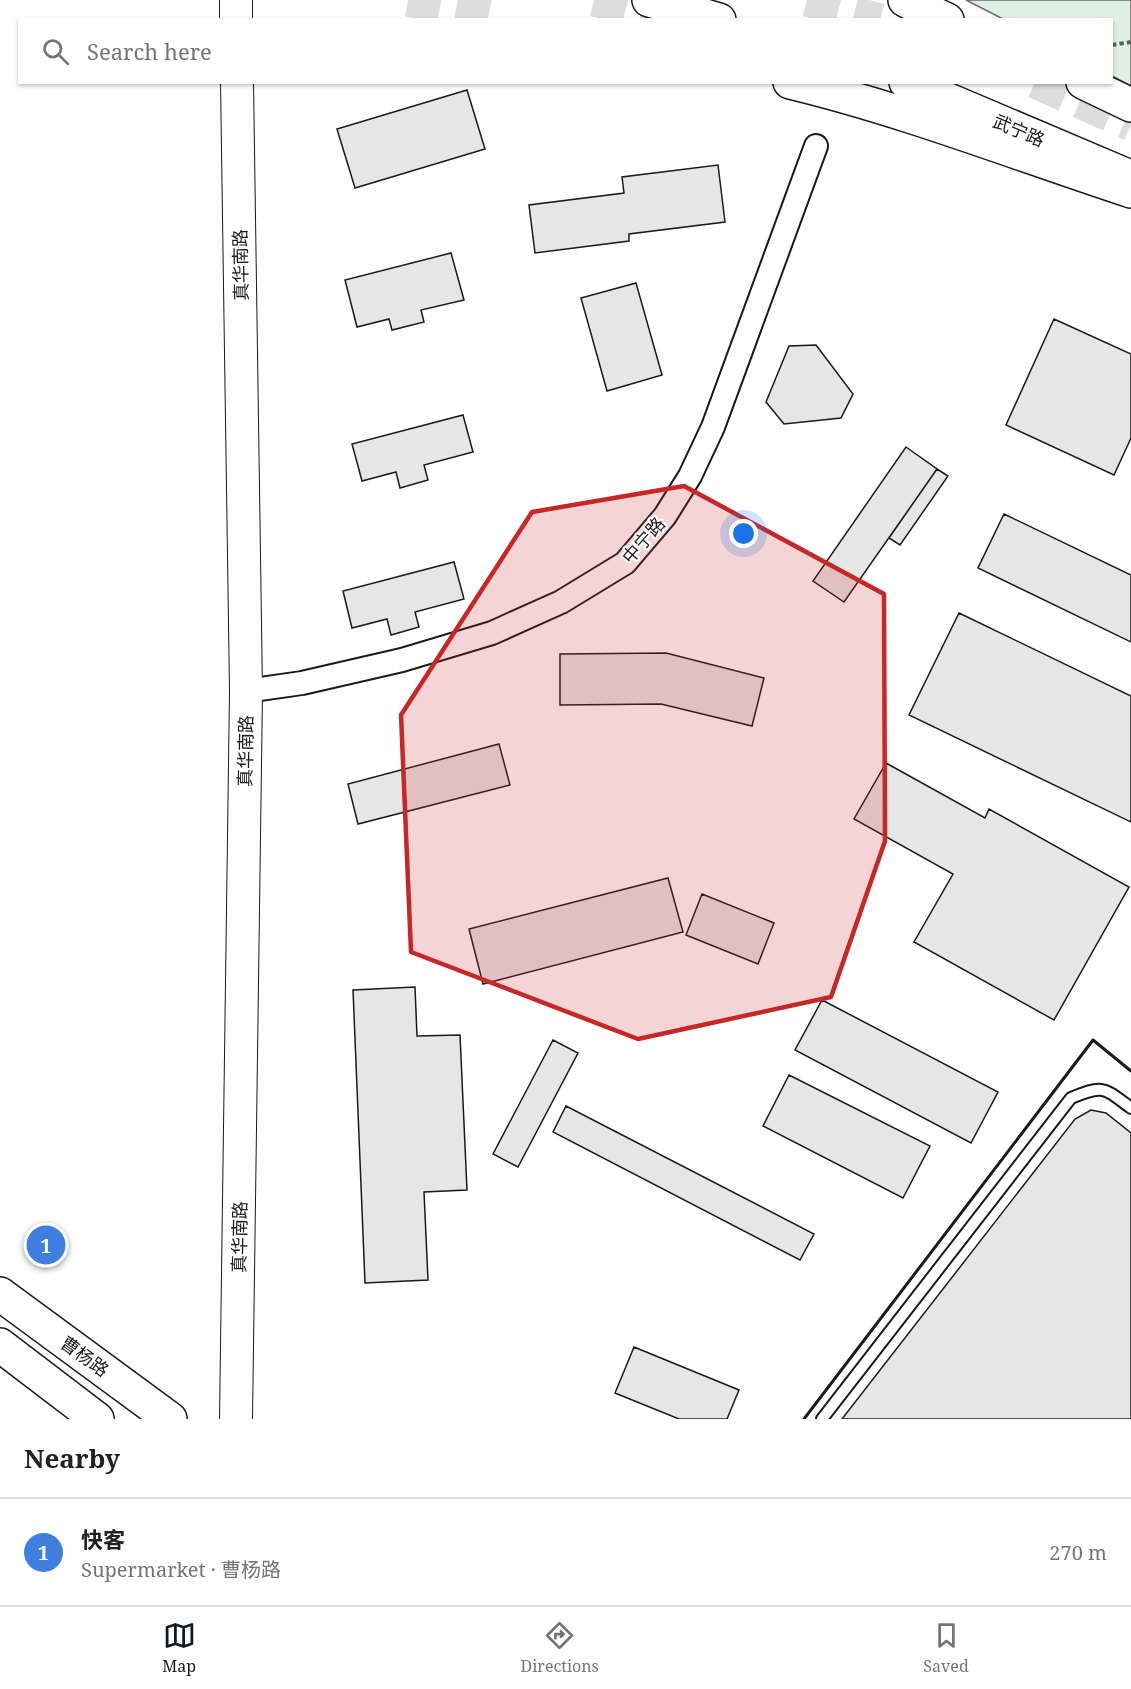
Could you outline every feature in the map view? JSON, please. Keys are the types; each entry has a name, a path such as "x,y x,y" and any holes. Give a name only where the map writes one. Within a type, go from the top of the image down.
{"main road":[{"path":"236,0 236,18"},
{"path":"649,0 712,18"},
{"path":"905,0 943,18"},
{"name":"真华南路","path":"237,84 246,691 237,1419"},
{"path":"797,84 944,127 1131,191"},
{"name":"武宁路","path":"911,84 1131,178"},
{"path":"1087,84 1131,105"},
{"name":"曹杨路","path":"0,1294 170,1419"},
{"path":"0,1345 97,1419"}],"street":[{"name":"中宁路","path":"246,691 303,682 402,660 492,633 561,602 625,563 664,516 690,476 713,427 816,146"}],"lane":[{"path":"822,1419 1071,1098 1093,1089 1108,1091 1131,1108"}],"path":[{"path":"1113,45 1131,42"}],"highlighted area":[{"path":"684,486 884,594 885,841 831,997 638,1039 411,952 401,715 532,512"}],"green space":[{"path":"966,0 1131,0 1131,86 1113,77 1113,18 1001,18"}],"building":[{"path":"467,90 485,149 355,188 337,129"},
{"path":"718,165 725,222 629,234 629,241 535,253 529,205 624,193 622,177"},
{"path":"451,253 464,300 421,310 424,322 392,330 389,319 357,327 345,280"},
{"path":"636,283 662,375 607,391 581,298"},
{"path":"1054,319 1131,354 1131,438 1114,475 1006,425"},
{"path":"816,345 853,394 841,418 784,424 766,402 789,346"},
{"path":"463,415 473,452 424,465 428,480 400,488 396,472 362,481 352,444"},
{"path":"906,447 937,469 844,602 813,581"},
{"path":"937,469 948,476 900,545 889,538"},
{"path":"1004,514 1131,575 1131,642 978,568"},
{"path":"454,562 464,599 415,612 419,627 391,635 387,619 352,628 343,591"},
{"path":"959,613 1131,696 1131,822 909,715"},
{"path":"666,653 764,678 752,726 661,704 560,705 560,654"},
{"path":"499,744 510,785 358,824 348,784"},
{"path":"886,763 985,818 989,809 1129,887 1054,1020 914,942 953,874 854,819"},
{"path":"668,878 683,932 483,984 469,929"},
{"path":"702,894 774,923 758,964 686,935"},
{"path":"415,987 417,1036 460,1035 467,1190 424,1192 428,1280 365,1283 353,990"},
{"path":"822,1000 998,1092 971,1143 795,1050"},
{"path":"553,1040 578,1053 518,1167 493,1154"},
{"path":"789,1075 930,1146 903,1198 763,1126"},
{"path":"566,1106 814,1234 800,1260 553,1132"},
{"path":"1091,1110 1106,1113 1131,1133 1131,1419 842,1419 1075,1119"},
{"path":"634,1347 739,1390 727,1419 679,1419 615,1393"}],"tunnel":[{"path":"408,0 494,18"},
{"path":"594,0 663,18"},
{"path":"807,0 873,18"},
{"path":"1039,84 1131,125"}],"wall":[{"path":"804,1419 1093,1040 1131,1071"}],"place":[{"name":"快客","path":"46,1245"}]}
